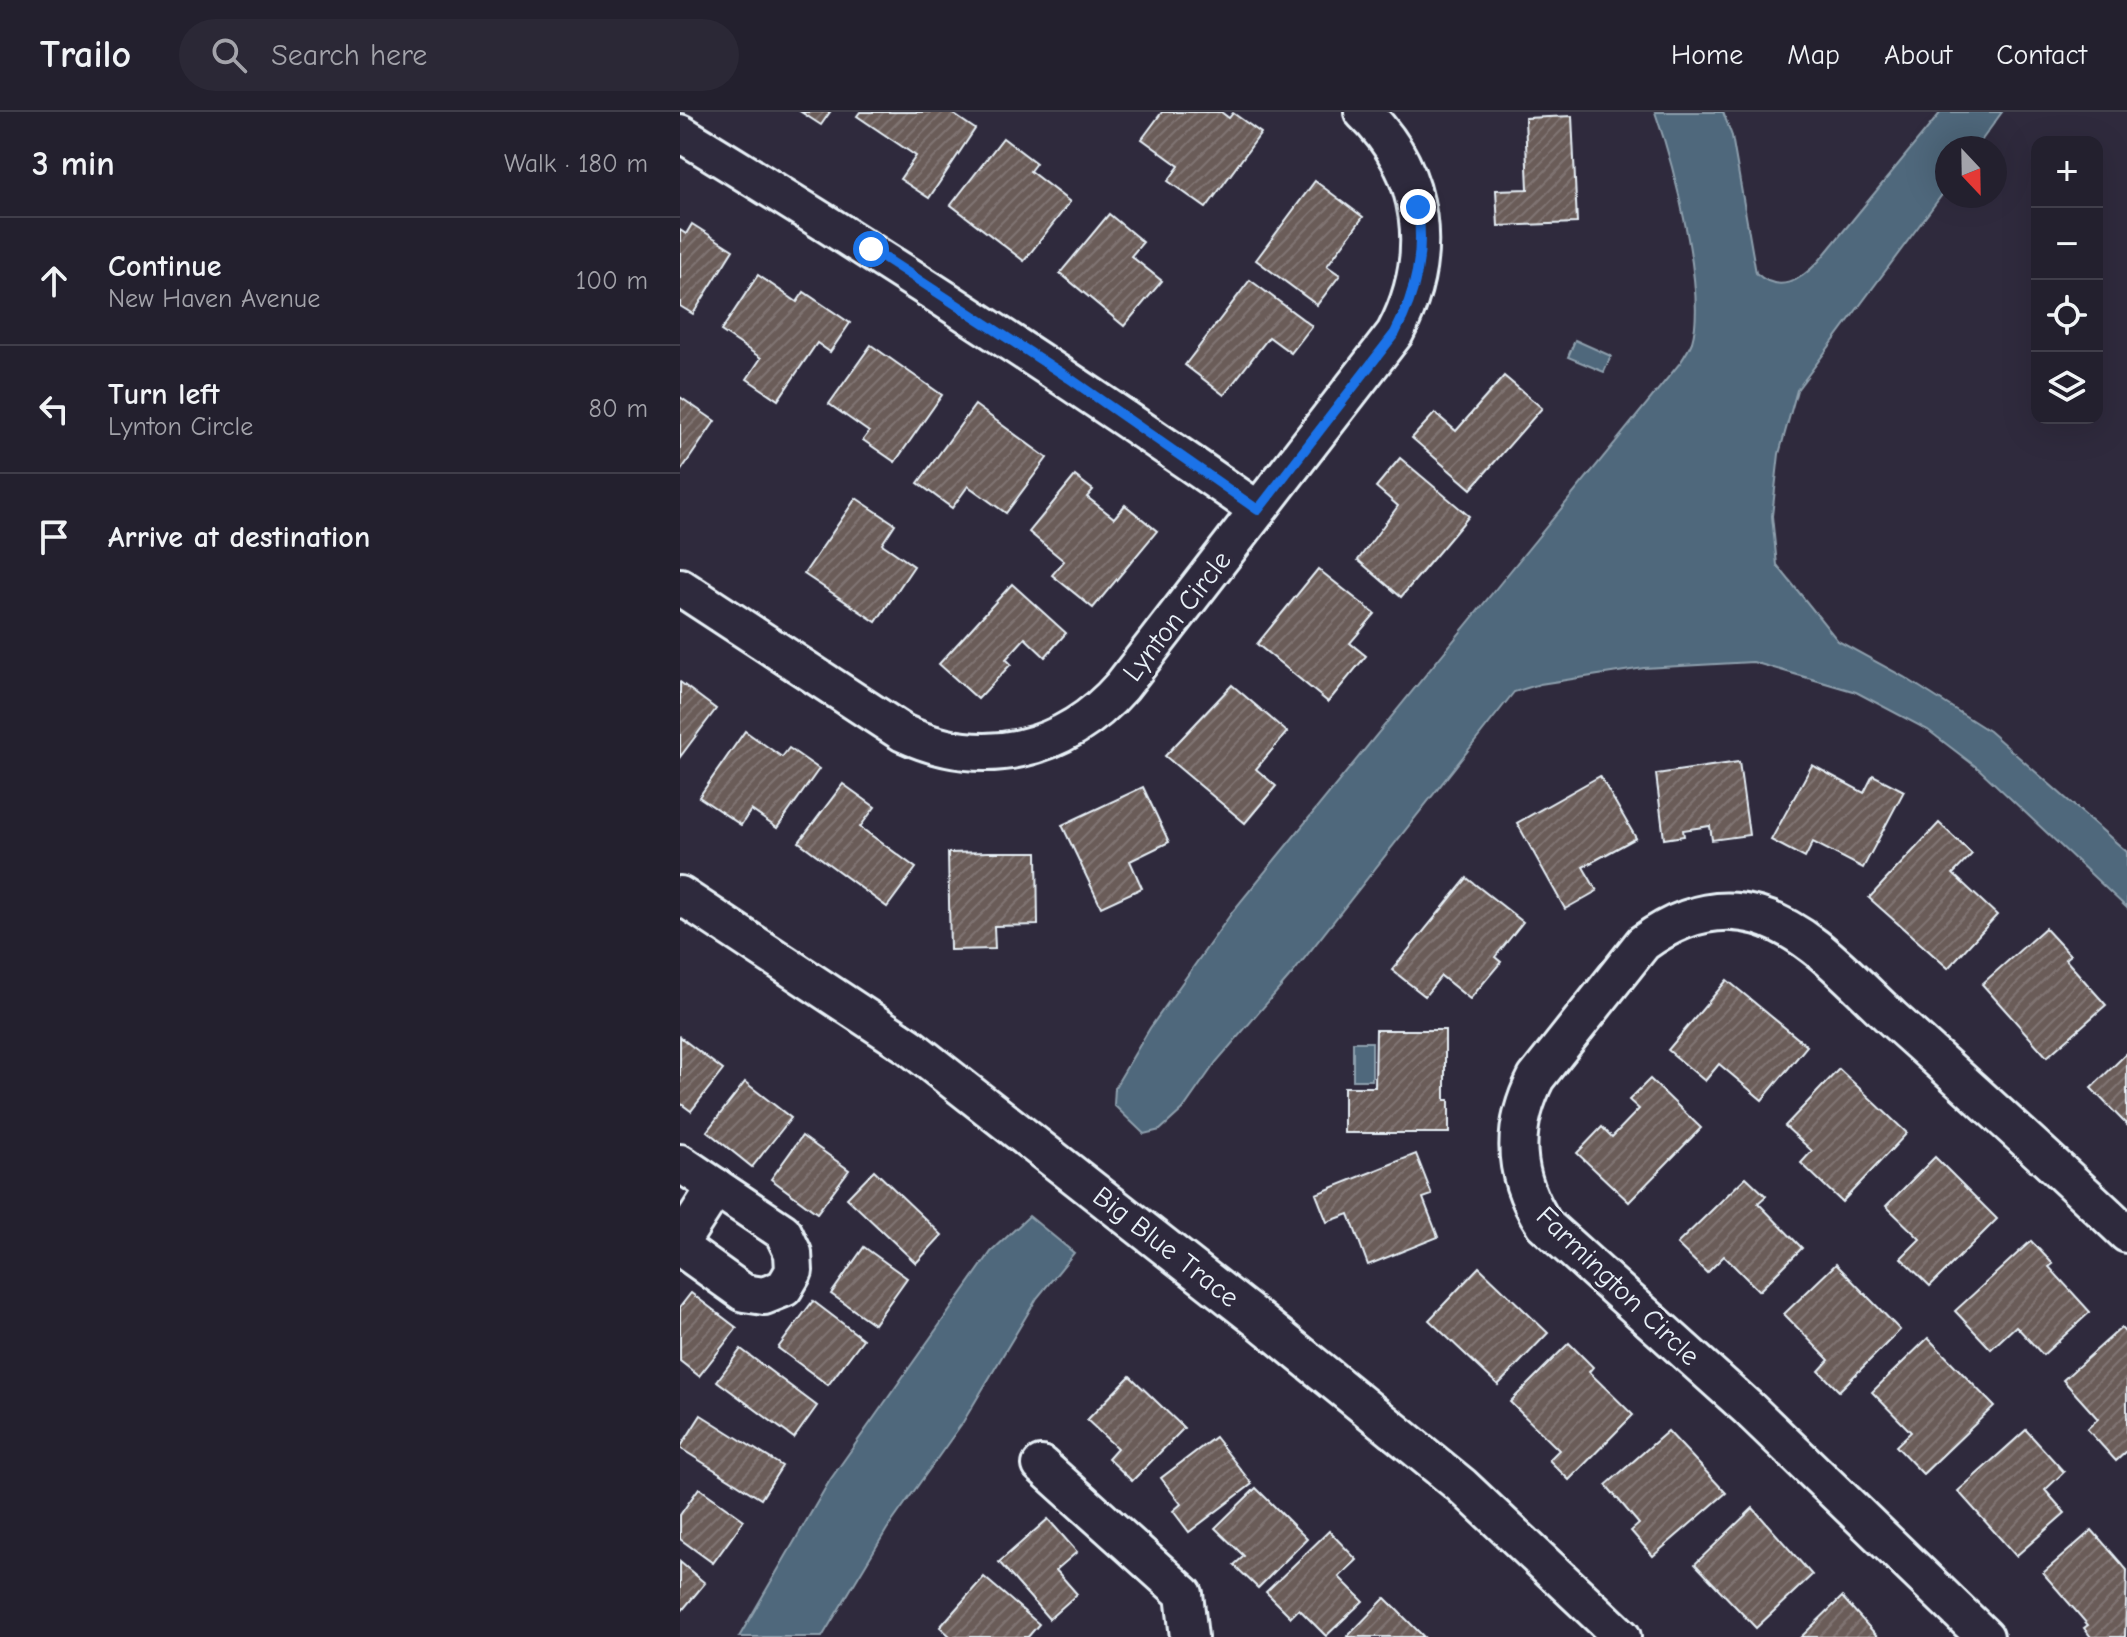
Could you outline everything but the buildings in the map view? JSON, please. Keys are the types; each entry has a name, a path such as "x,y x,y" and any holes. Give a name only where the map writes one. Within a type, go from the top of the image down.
{"street":[{"name":"Lynton Circle","path":"680,587 903,733 923,742 965,752 1031,748 1071,731 1106,705 1395,333 1419,272 1420,228 1412,186 1393,146 1363,112"},
{"path":"680,133 976,318 1258,510"},
{"name":"Big Blue Trace","path":"680,895 909,1046 1244,1308 1462,1486 1622,1637"},
{"name":"Farmington Circle","path":"1985,1637 1749,1409 1544,1224 1523,1186 1518,1164 1516,1142 1526,1098 1536,1078 1643,943 1661,930 1692,916 1736,912 1758,916 1798,935 1832,964 2127,1234"},
{"path":"680,1163 716,1187 783,1232 793,1253 794,1271 784,1288 764,1296 744,1293 680,1245 716,1187"},
{"path":"1041,1465 1184,1594 1189,1637"}],"water":[{"path":"1655,112 1723,112 1732,136 1756,273 1781,284 1797,279 1819,261 1941,112 2002,112 1985,136 1935,136 1935,204 1797,390 1779,454 1772,516 1777,565 1838,641 1904,677 1989,731 2127,852 2127,908 1979,769 1928,730 1856,692 1753,662 1644,668 1540,684 1514,692 1292,974 1216,1062 1183,1109 1160,1130 1144,1134 1114,1105 1115,1087 1150,1028 1233,911 1680,363 1691,345 1695,320 1692,261 1670,162"},
{"path":"1575,340 1611,356 1604,372 1568,357"},
{"path":"1353,1042 1372,1042 1372,1080 1353,1080"},
{"path":"1029,1216 1074,1253 1037,1298 963,1422 887,1529 822,1637 739,1637 830,1480 991,1252"}],"route":[{"path":"871,249 1069,378 1258,510 1395,333 1419,272 1418,207"}]}
